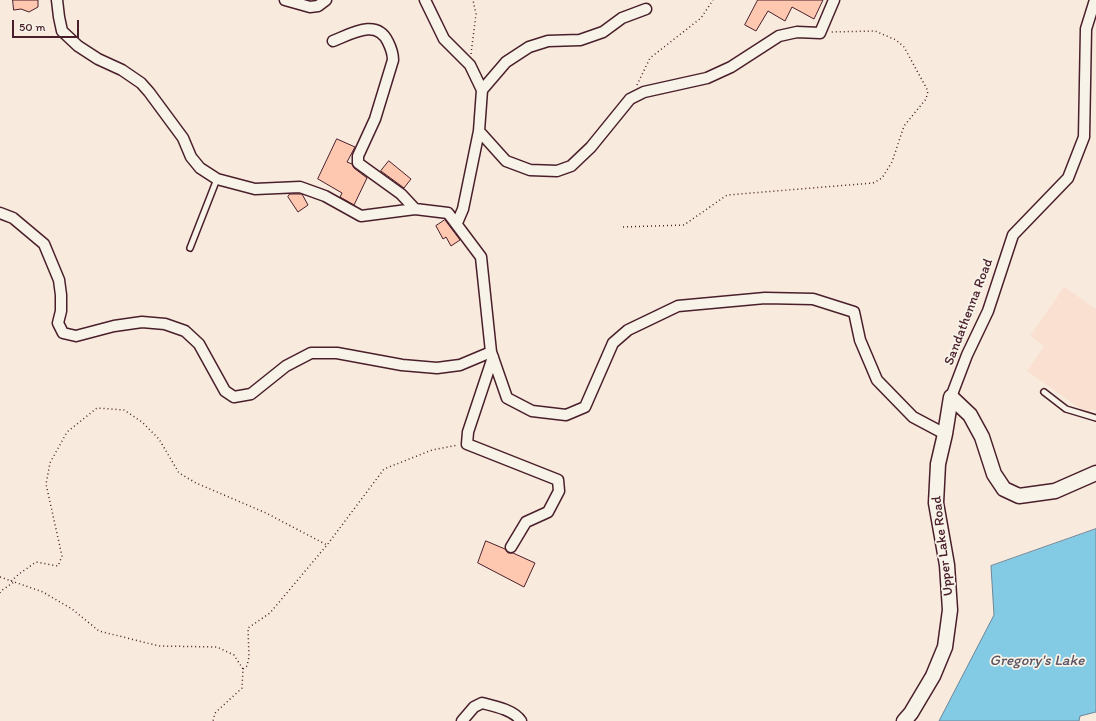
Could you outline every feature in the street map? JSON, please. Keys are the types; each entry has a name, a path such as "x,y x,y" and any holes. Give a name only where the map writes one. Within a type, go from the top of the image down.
{"street":[{"path":"57,0 62,31 78,46 98,59 122,70 141,83 183,138 191,157 200,168 217,179 255,190 300,186 325,196 361,216 415,209 448,212 481,257 492,355 507,398 532,411 566,415 585,406 613,343 628,330 678,306 765,298 813,300 854,312 860,340 877,380 912,417 945,434"},
{"path":"285,0 310,7 318,6 326,0"},
{"path":"425,0 444,39 470,66 482,90 479,131 463,209 457,223"},
{"path":"479,131 506,161 530,170 557,171 571,166 591,146 630,99 644,92 706,78 731,67 779,36 797,32 820,33 834,0"},
{"name":"Sandathenna Road","path":"951,397 967,354 988,311 1013,235 1068,178 1084,137 1086,29 1094,0"},
{"path":"482,90 506,62 529,47 548,41 580,40 603,32 622,18 646,9"},
{"path":"333,41 367,28 380,31 387,39 393,53 393,60 375,119 358,156 358,163 400,194 415,209"},
{"path":"0,213 13,218 44,244 60,280 62,295 58,324 63,333 76,336 114,326 142,322 165,324 185,331 199,344 225,391 234,397 251,394 286,366 311,353 337,352 402,365 437,368 460,365 492,355"},
{"path":"492,355 468,432 467,444 558,480 559,491 548,512 526,522 511,546"},
{"path":"951,397 970,415 982,437 994,474 1004,489 1019,496 1055,491 1096,473"},
{"name":"Upper Lake Road","path":"904,721 911,713 933,676 945,647 950,610 947,565 936,503 938,464 951,397"},
{"path":"462,721 474,707 482,703 502,708 519,717 521,721"}],"lane":[{"path":"190,248 217,179"},
{"path":"1044,392 1066,409 1096,418"}],"path":[{"path":"470,66 476,14 473,0"},
{"path":"630,99 650,58 700,18 712,0"},
{"path":"623,227 684,225 728,195 873,183 882,178 892,162 904,126 926,99 928,91 904,47 896,40 875,31 820,33"},
{"path":"11,581 36,562 58,566 62,556 46,484 50,463 67,432 97,408 124,410 142,422 159,439 178,473 196,483 266,513 327,545"},
{"path":"243,669 247,666 248,628 270,613 327,545 384,469 432,450 467,444"},
{"path":"0,577 43,592 72,609 99,631 159,646 218,647 234,655 243,669 242,688 215,713 213,721"},
{"path":"0,593 14,582"}],"shaded area":[{"path":"1064,287 1096,309 1096,411 1092,409 1088,414 1027,371 1044,346 1030,336"}],"water":[{"name":"Gregory's Lake","path":"1096,529 1096,712 1080,716 1079,721 939,721 994,615 991,566"}],"building":[{"path":"13,0 38,0 38,7 29,12 21,9 14,10"},
{"path":"758,0 823,0 814,19 792,7 785,21 768,11 756,31 745,25"},
{"path":"337,139 355,147 347,162 352,164 354,168 367,178 354,205 340,197 342,193 318,179"},
{"path":"389,161 411,179 404,188 381,171"},
{"path":"290,194 302,194 308,205 298,212 288,197"},
{"path":"445,220 460,240 451,246 446,237 443,239 436,226"},
{"path":"486,541 505,549 508,553 513,553 535,563 524,587 478,563"}]}
